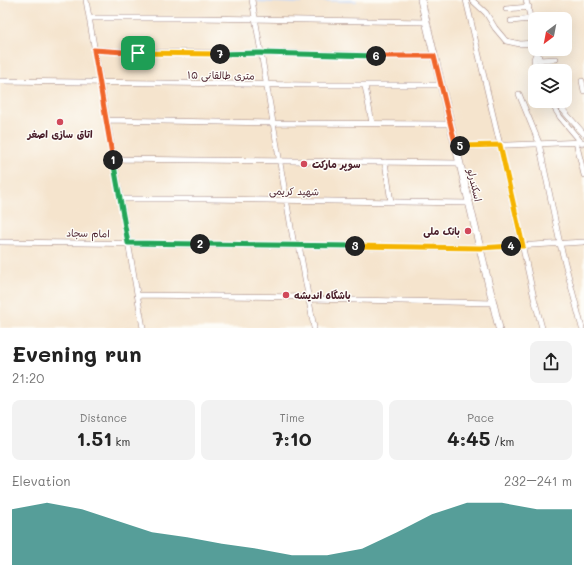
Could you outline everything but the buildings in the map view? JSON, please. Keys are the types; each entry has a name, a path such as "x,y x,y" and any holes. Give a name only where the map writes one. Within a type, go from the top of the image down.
{"main road":[{"name":"اسکندرلو","path":"421,0 460,163 468,203 494,302 499,328"}],"street":[{"path":"86,0 143,328"},
{"path":"252,0 286,200 309,298 314,328"},
{"path":"466,0 542,328"},
{"path":"472,0 486,13 495,28 506,41 520,44 528,43"},
{"path":"526,0 529,12"},
{"path":"506,9 528,7"},
{"path":"89,18 426,22"},
{"path":"511,21 528,19"},
{"path":"94,50 224,54 261,53 394,57 434,56"},
{"path":"538,56 540,64"},
{"path":"539,60 556,59"},
{"name":"۱۵ متری طالقانی","path":"0,81 99,81 365,86 441,85"},
{"path":"582,81 584,91"},
{"path":"365,86 372,124"},
{"path":"519,94 539,143 560,244 582,328"},
{"path":"555,108 581,143 584,175"},
{"path":"561,108 584,134"},
{"path":"106,120 450,124"},
{"path":"456,147 539,143 581,143"},
{"path":"113,159 460,163"},
{"path":"385,162 391,202"},
{"name":"شهید کریمی","path":"120,199 468,203"},
{"name":"امام سجاد","path":"0,242 480,248 584,242"},
{"path":"137,295 494,302"}],"shaded area":[{"path":"257,0 302,0 302,4 257,2"},
{"path":"356,0 357,2 309,1"}],"place":[{"name":"اتاق سازی اصغر","path":"60,122"},
{"name":"سوپر مارکت","path":"304,164"},
{"name":"بانک ملی","path":"468,231"},
{"name":"باشگاه اندیشه","path":"286,295"}],"route":[{"path":"94,50 138,53 261,53 394,57 434,56 456,147 500,145 523,246 480,248 128,243 94,50"}]}
